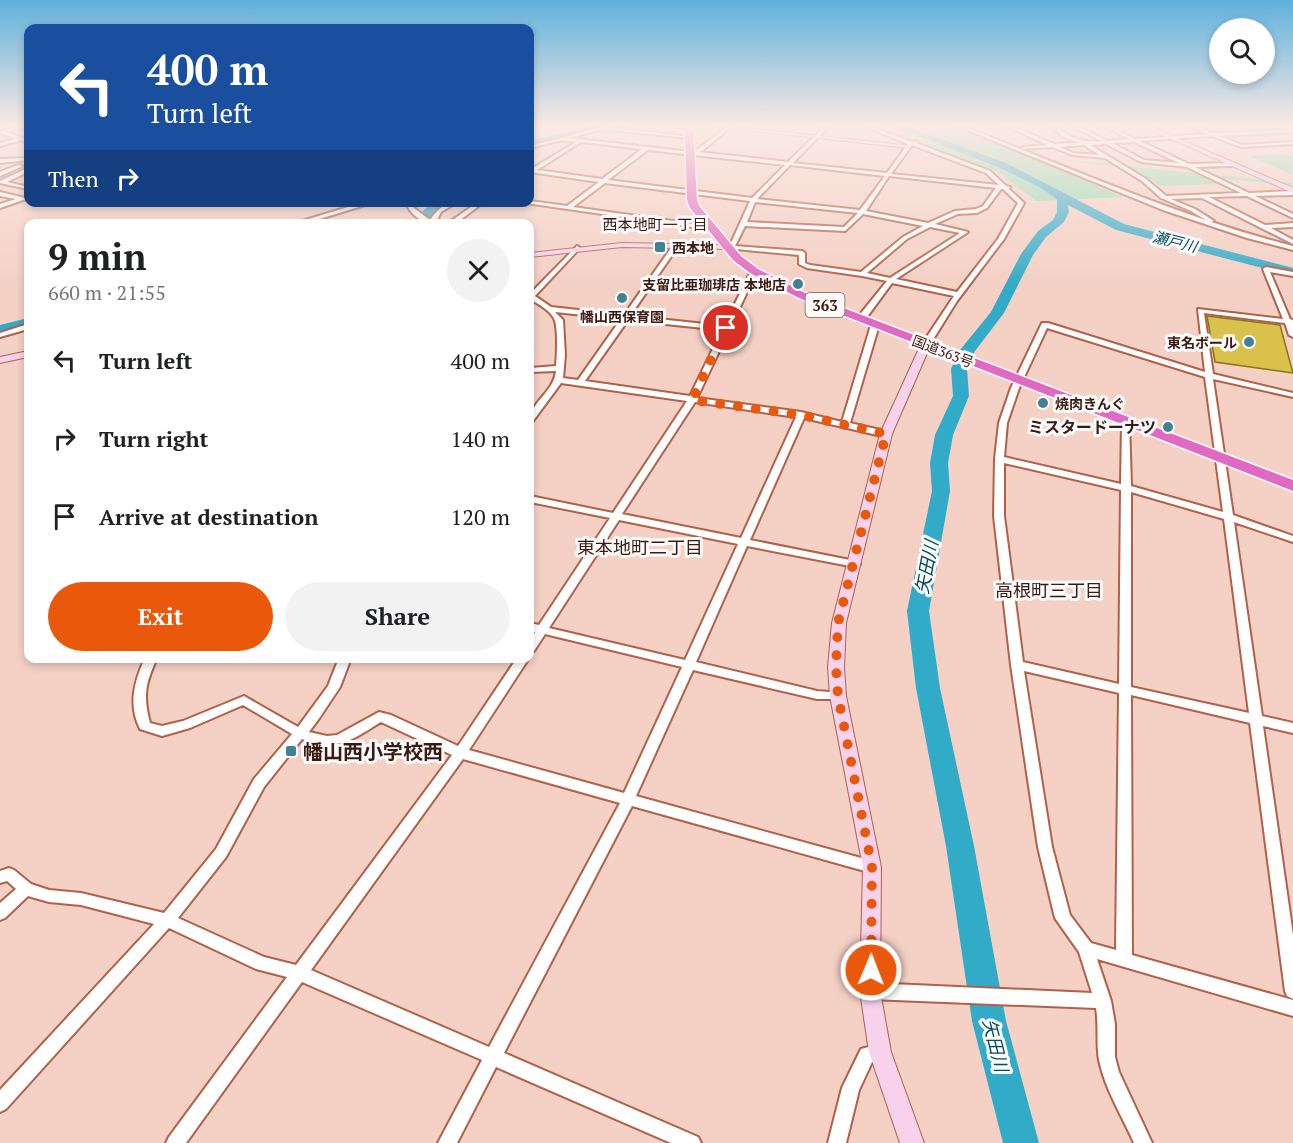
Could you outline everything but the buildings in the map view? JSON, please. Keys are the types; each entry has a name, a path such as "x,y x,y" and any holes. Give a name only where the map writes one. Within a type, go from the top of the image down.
{"highway":[{"name":"国道363号","path":"691,179 695,208 728,247 754,271 803,296 1293,486"}],"street":[{"path":"7,179 2,182 24,187"},
{"path":"600,179 692,193 862,212 965,232 891,280 861,319"},
{"path":"728,247 734,244 754,199 774,179"},
{"path":"743,224 845,230 862,212 886,179"},
{"path":"919,179 1008,188"},
{"path":"912,1143 880,1052 870,991 872,867 838,696 836,667 838,623 855,564 886,434 928,345 959,295 1011,226 1021,203 997,179"},
{"path":"1091,179 1131,197 1221,228 1293,248"},
{"path":"1218,179 1293,216"},
{"path":"1266,179 1293,191"},
{"path":"1267,179 1293,191"},
{"path":"568,207 606,180"},
{"path":"1144,180 1178,197 1221,228"},
{"path":"1144,180 1163,197 1193,210"},
{"path":"20,186 24,184"},
{"path":"862,274 905,238 957,212 977,211 985,207 999,188"},
{"path":"1131,197 1293,191"},
{"path":"0,194 23,199 0,206"},
{"path":"1201,195 1293,242"},
{"path":"534,203 713,228"},
{"path":"313,219 355,207"},
{"path":"412,207 425,219"},
{"path":"434,219 439,211 446,207"},
{"path":"457,219 475,207"},
{"path":"414,219 417,214"},
{"path":"1265,227 1293,225"},
{"path":"534,254 577,248 676,245 801,253 802,264 809,267 862,274 959,295"},
{"path":"580,383 676,245"},
{"path":"534,293 577,248"},
{"path":"1293,274 1266,269 1291,322 1293,335"},
{"path":"754,271 692,400 536,629 817,695 838,696"},
{"path":"534,300 549,309 560,326 561,368 559,380 534,414"},
{"path":"549,309 726,328"},
{"path":"1291,322 1200,310 1293,991"},
{"path":"0,328 24,321"},
{"path":"845,425 875,325"},
{"path":"1143,1143 1111,1073 1103,1001 1086,949 1063,918 1045,847 1017,665 999,516 999,459 1003,423 1018,379 1046,325 1210,376 1293,395"},
{"path":"0,335 24,328"},
{"path":"0,360 24,355"},
{"path":"534,370 561,368"},
{"path":"559,380 801,415 886,434"},
{"path":"447,1143 629,798 801,415"},
{"path":"1124,957 1126,422"},
{"path":"999,459 1126,488 1228,517 1293,539"},
{"path":"534,500 855,564"},
{"path":"149,663 137,688 144,726 162,731 178,727 244,700 301,733 321,741 338,740 379,717 387,718 460,753 872,867"},
{"path":"0,1103 167,920 221,853 258,783 301,733 334,687 343,663"},
{"path":"175,1143 460,753 520,663"},
{"path":"1017,665 1293,728"},
{"path":"0,877 9,874 26,889 49,896 81,899 167,920 262,964 300,973 692,1143"},
{"path":"0,913 26,889"},
{"path":"1086,949 1124,957 1293,1008"},
{"path":"870,991 1103,1001"},
{"path":"837,1143 855,1080 867,1055 880,1052"}],"green space":[{"path":"1008,179 1082,179 1123,197 1036,201"},
{"path":"1149,179 1215,179 1224,184 1161,186"},
{"path":"1232,179 1293,183 1293,186"}],"waterway":[{"name":"矢田川","path":"1031,179 1062,198"},
{"name":"矢田川","path":"1021,1143 989,1021 960,846 928,688 918,611 941,491 939,463 944,435 961,396 959,369 968,350 997,313 1027,254 1042,234 1058,222 1063,212 1062,198"},
{"name":"瀬戸川","path":"1062,198 1120,227 1293,272"},
{"path":"422,219 436,207"},
{"path":"0,329 24,323"}],"place":[{"name":"西本地","path":"660,247"},
{"name":"支留比亜珈琲店 本地店","path":"798,284"},
{"name":"幡山西保育園","path":"622,298"},
{"name":"東名ボール","path":"1249,342"},
{"name":"焼肉きんぐ","path":"1043,403"},
{"name":"ミスタードーナツ","path":"1168,427"},
{"name":"幡山西小学校西","path":"291,751"}],"district":[{"name":"西本地町一丁目","path":"655,224"},
{"name":"東本地町二丁目","path":"640,547"},
{"name":"高根町三丁目","path":"1049,590"}],"route":[{"path":"726,328 692,400 801,415 886,434 855,564 838,623 836,667 838,696 872,867 871,970"}]}
